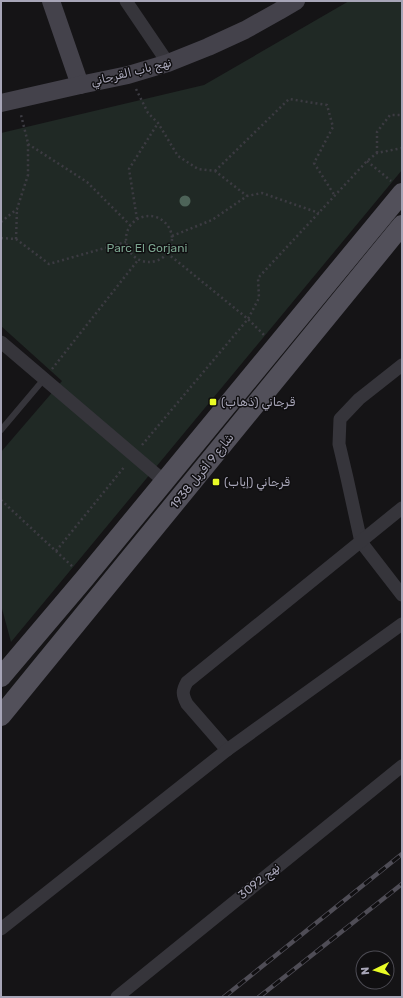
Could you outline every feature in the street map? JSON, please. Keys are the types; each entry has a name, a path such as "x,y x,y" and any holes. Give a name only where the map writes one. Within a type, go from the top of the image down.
{"main road":[{"name":"شارع 9 أفريل 1938","path":"1,677 85,578 276,346 399,189"},
{"name":"شارع 9 أفريل 1938","path":"1,716 402,225"}],"street":[{"path":"51,1 80,84"},
{"path":"126,1 168,63"},
{"name":"نهج باب القرجاني","path":"9,101 80,84 128,75 168,63 245,30 279,6 296,1"},
{"path":"1,342 164,481"},
{"path":"402,365 359,399 340,419 339,444 361,542 402,595"},
{"path":"227,750 187,704 183,696 183,689 187,682 402,508"},
{"path":"1,929 227,750 402,624"},
{"name":"نهج 3092","path":"117,997 402,766"}],"lane":[{"path":"1,430 44,379"}],"path":[{"path":"128,75 148,114 158,123 178,156 198,169 215,171 247,196"},
{"path":"215,171 289,99 327,105 334,127 314,163 335,196"},
{"path":"9,101 28,144 28,175 18,209 16,239"},
{"path":"377,152 378,132 390,116 402,115"},
{"path":"137,219 129,169 158,123"},
{"path":"28,144 87,182 130,225"},
{"path":"56,551 248,319 259,298 258,278 377,152 402,148"},
{"path":"367,162 399,189"},
{"path":"172,236 212,220 247,196 262,193 319,213"},
{"path":"1,222 18,209"},
{"path":"145,216 154,216 163,220 169,227 172,236 171,245 167,253 160,259 152,262 143,262 138,260 129,251 126,242 126,233 130,225 137,219 145,216"},
{"path":"1,238 16,239 49,264 126,242"},
{"path":"167,253 248,319 276,346"},
{"path":"44,379 138,260"},
{"path":"1,500 85,578"}],"green space":[{"name":"Parc El Gorjani","path":"349,1 402,1 402,170 11,642 1,605 1,452 62,381 1,326 1,133 204,85"}],"railway":[{"path":"224,997 402,854"},
{"path":"259,997 402,884"}],"place":[{"name":"قرجاني (ذهاب)","path":"213,402"},
{"name":"قرجاني (إياب)","path":"216,482"}]}
